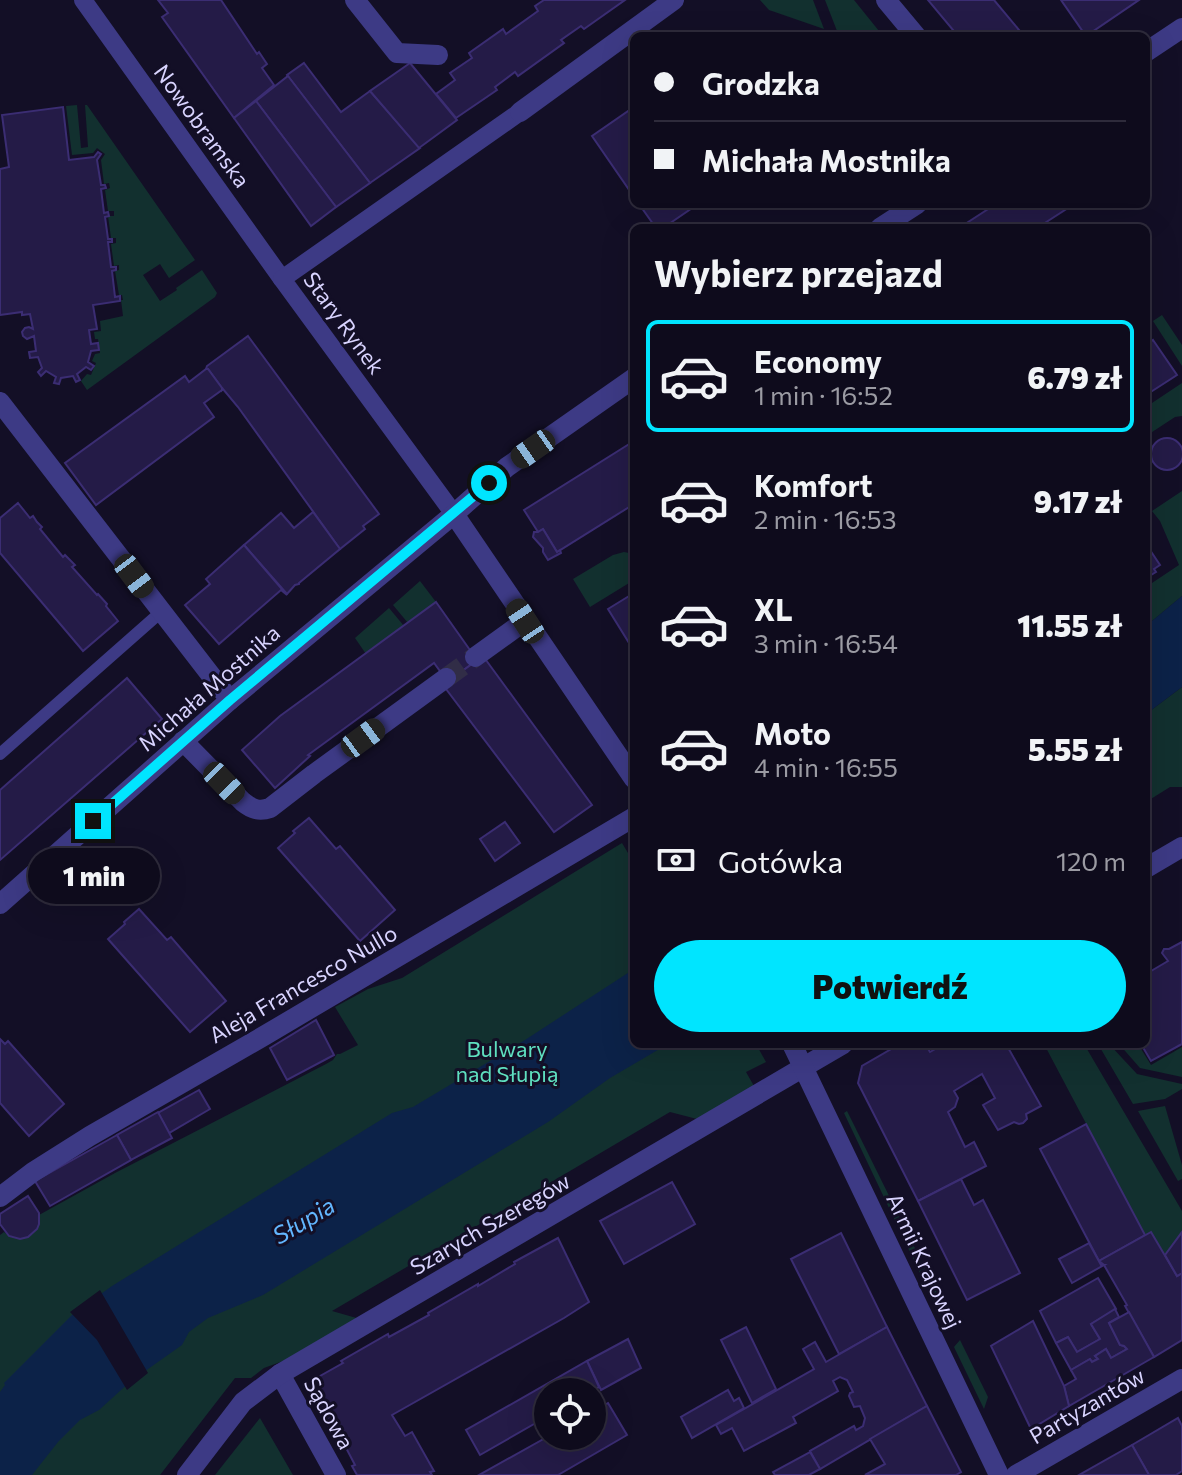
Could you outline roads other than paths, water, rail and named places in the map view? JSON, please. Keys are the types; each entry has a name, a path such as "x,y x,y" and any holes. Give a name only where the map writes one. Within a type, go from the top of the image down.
{"street":[{"name":"Nowobramska","path":"83,0 282,279"},
{"path":"355,0 397,53 438,55"},
{"path":"520,112 674,0"},
{"path":"886,0 913,32"},
{"path":"1150,49 1182,28"},
{"name":"Stary Rynek","path":"454,514 282,279 520,112"},
{"path":"886,224 911,208"},
{"name":"Michała Mostnika","path":"0,904 230,700 507,467 630,381"},
{"path":"0,402 230,700"},
{"path":"454,514 630,773"},
{"path":"475,657 525,621"},
{"path":"183,741 243,802 251,808 265,810 446,678"},
{"name":"Aleja Francesco Nullo","path":"0,1197 90,1136 630,819"},
{"path":"1150,866 1182,847"},
{"name":"Armii Krajowej","path":"794,1048 999,1475"},
{"name":"Szarych Szeregów","path":"187,1475 243,1402 280,1374 837,1048"},
{"name":"Sądowa","path":"280,1374 336,1475"},
{"name":"Partyzantów","path":"1016,1475 1182,1379"}],"lane":[{"path":"0,754 161,612"}],"water":[{"path":"1182,596 1182,687 1150,711 1150,623"},
{"name":"Słupia","path":"630,972 630,1048 661,1048 610,1078 548,1122 263,1295 208,1318 189,1332 182,1345 131,1381 99,1410 80,1420 32,1475 0,1475 0,1392 4,1383 73,1314 112,1286 392,1113 413,1107 525,1040"}],"tunnel":[{"path":"446,678 475,657"}],"park label":[{"name":"Bulwary nad Słupią","path":"507,1062"}]}
